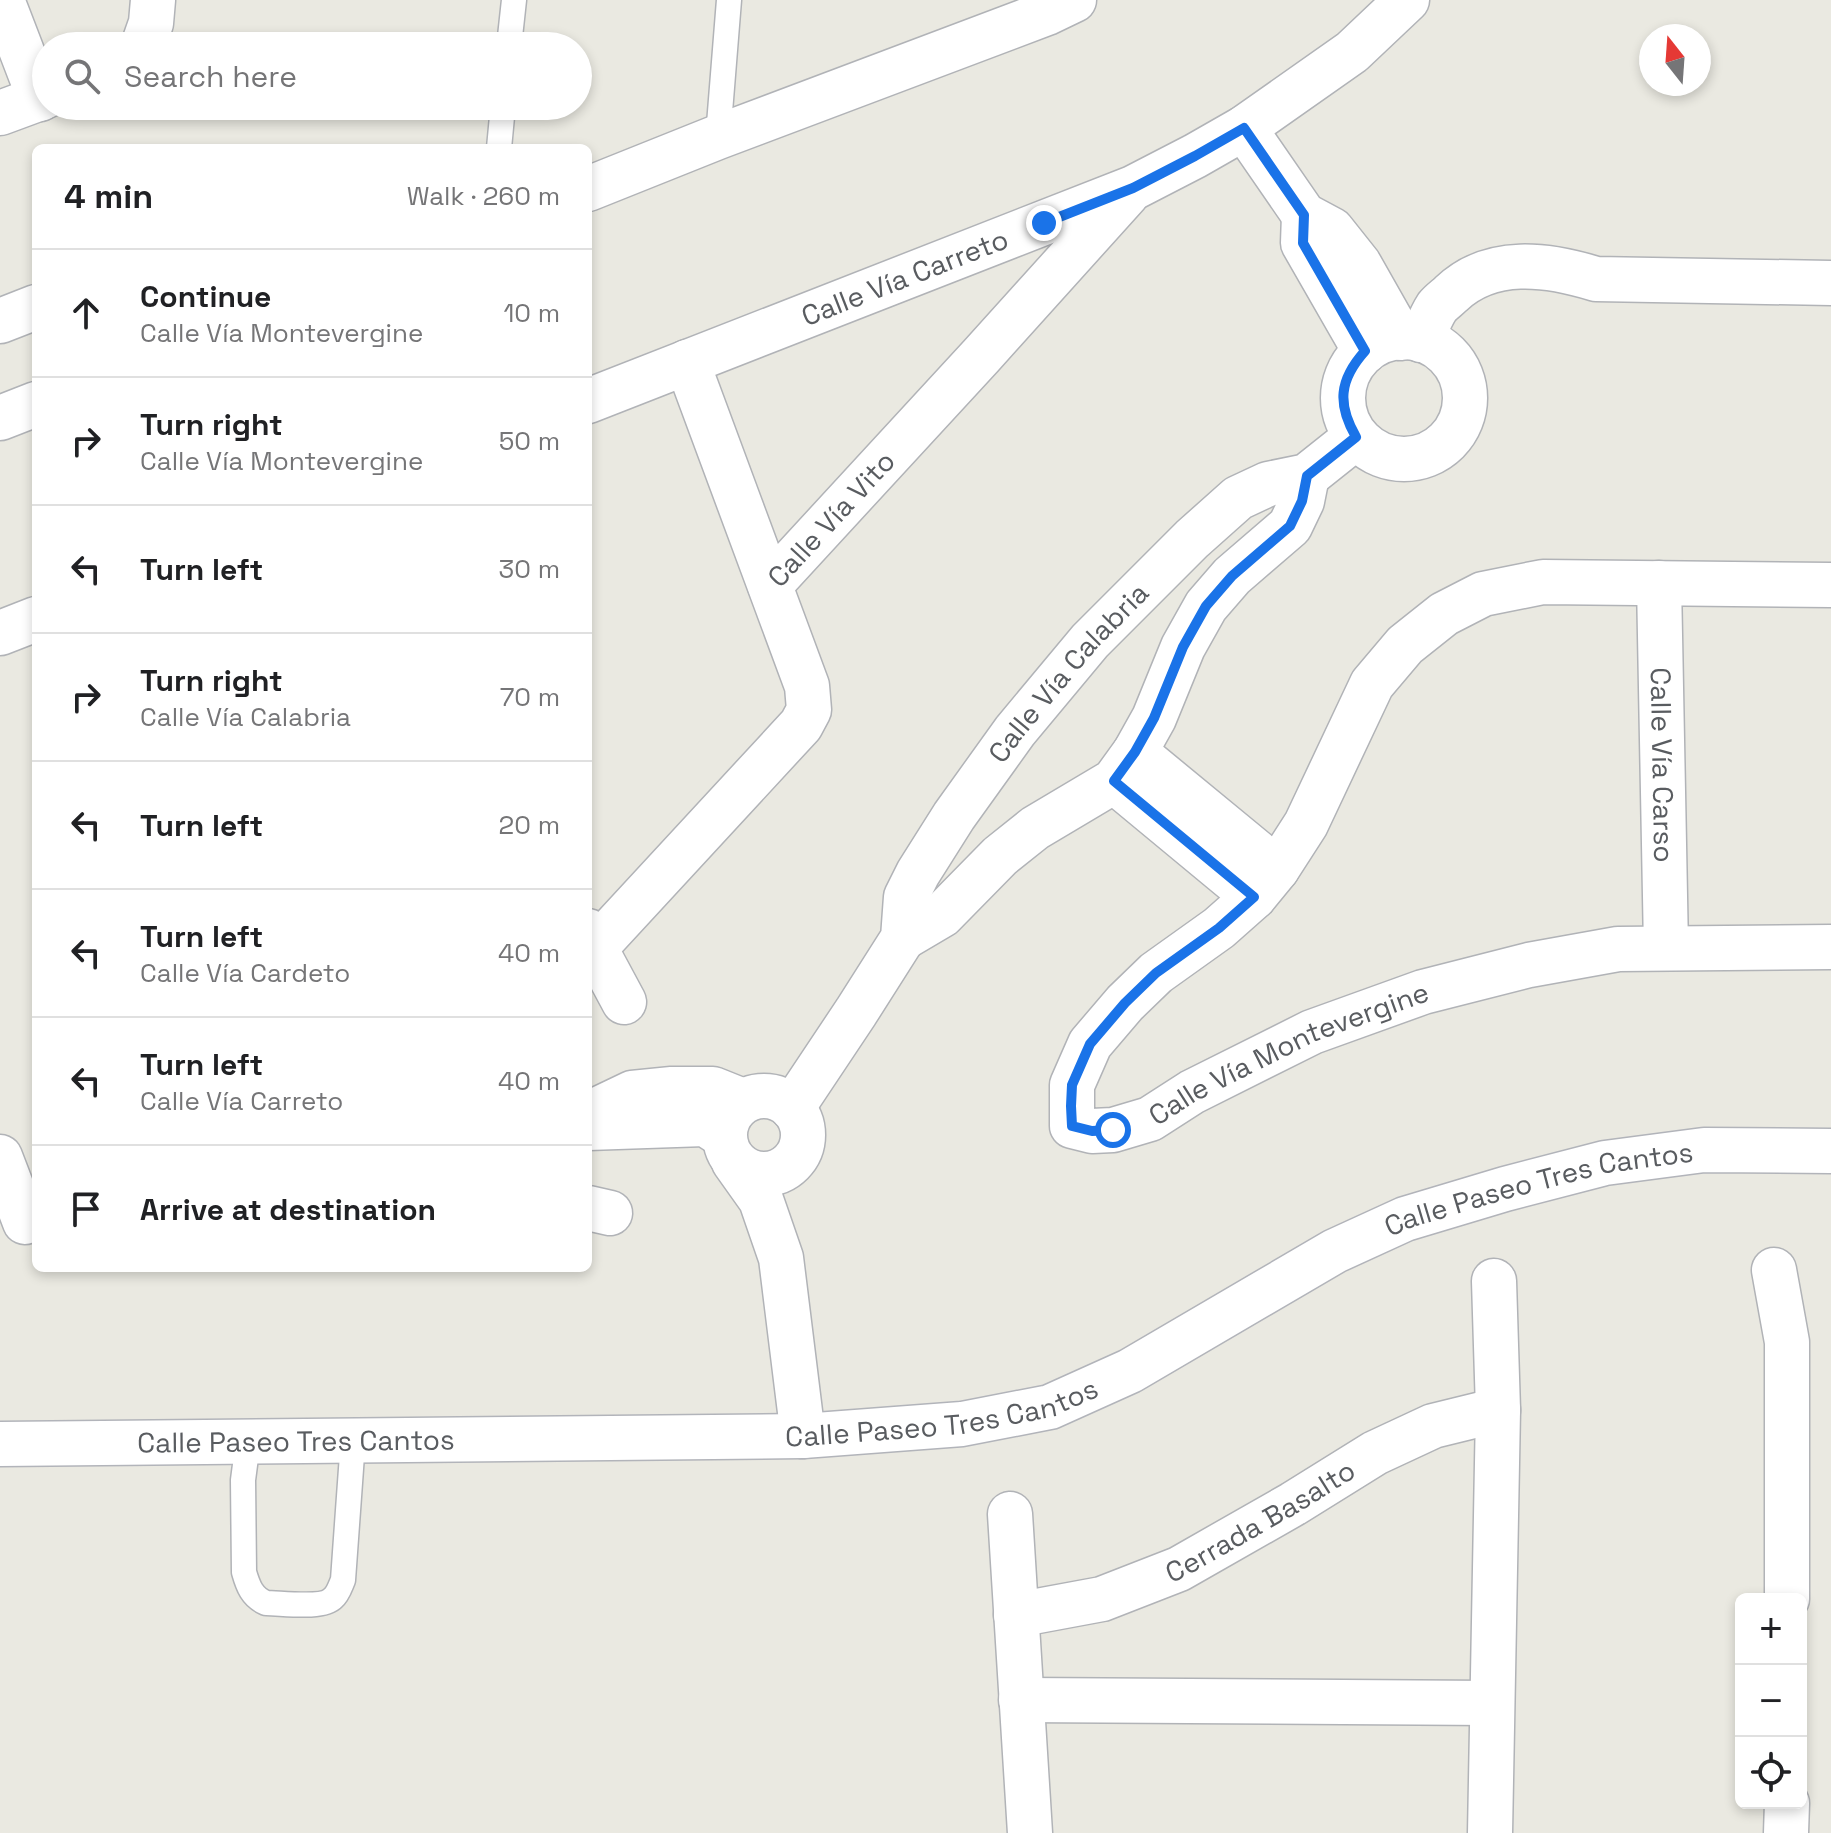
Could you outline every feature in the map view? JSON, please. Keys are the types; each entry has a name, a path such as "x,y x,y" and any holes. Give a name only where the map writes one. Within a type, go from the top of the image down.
{"street":[{"path":"2,0 32,72"},
{"path":"148,32 153,0"},
{"path":"592,187 1074,0"},
{"name":"Calle Vía Carreto","path":"592,399 1133,188 1244,128 1352,52 1407,0"},
{"path":"0,113 32,102"},
{"path":"1244,128 1304,215 1303,243 1410,346 1461,373 1466,393 1464,413 1456,433 1441,447 1423,457 1402,459 1382,456 1356,437 1347,421 1343,407 1344,392 1347,376 1355,363 1410,346 1459,334 1469,318 1499,298 1517,294 1566,293 1596,279 1831,283"},
{"name":"Calle Vía Vito","path":"592,938 801,725 809,710 807,686 770,585 1133,188"},
{"path":"0,321 32,309"},
{"path":"687,362 770,585"},
{"path":"0,418 32,406"},
{"name":"Calle Vía Calabria","path":"903,938 906,897 925,862 1015,731 1090,641 1192,539 1238,498 1268,484 1307,476 1356,437"},
{"path":"1265,883 1124,766 1154,718 1183,647 1206,606 1232,576 1290,526 1302,501 1307,476"},
{"path":"1192,539 1232,576"},
{"name":"Calle Vía Montevergine","path":"1831,585 1543,582 1483,594 1444,614 1405,645 1372,684 1306,824 1265,883 1219,928 1156,973 1090,1044 1072,1085 1072,1126 1092,1131 1113,1130 1150,1119 1192,1092 1312,1032 1423,992 1529,965 1618,949 1831,947"},
{"name":"Calle Vía Carso","path":"1659,583 1666,948"},
{"path":"0,633 32,621"},
{"name":"Calle Vía Calabria","path":"792,1108 903,938 942,915 1000,856 1124,766"},
{"path":"592,941 624,1002"},
{"path":"592,1112 632,1093 713,1089 761,1200 781,1258 803,1436"},
{"path":"781,1258 786,1219 803,1143 803,1130 798,1114 786,1102 770,1096 756,1096 734,1133 744,1169 768,1175 791,1164 799,1154"},
{"path":"592,1128 705,1124 734,1133"},
{"name":"Calle Paseo Tres Cantos","path":"0,1444 803,1436 962,1424 1050,1407 1130,1371 1335,1251 1405,1219 1605,1163 1704,1150 1831,1151"},
{"path":"0,1157 20,1222"},
{"path":"1774,1270 1787,1342 1787,1593"},
{"path":"1490,1833 1498,1410 1494,1281"},
{"name":"Cerrada Basalto","path":"1016,1615 1102,1599 1179,1569 1375,1453 1433,1426 1498,1410"},
{"path":"1010,1514 1030,1833"},
{"path":"1021,1700 1491,1703"},
{"path":"1786,1833 1787,1809"}],"lane":[{"path":"511,32 514,0"},
{"path":"718,137 729,0"},
{"path":"499,144 502,120"},
{"path":"248,1442 243,1480 244,1572 247,1585 258,1600 266,1603 320,1604 334,1598 343,1580 353,1441"}],"route":[{"path":"1044,223 1133,188 1244,128 1304,215 1303,243 1365,351 1347,376 1344,392 1343,407 1356,437 1307,476 1302,501 1290,526 1232,576 1206,606 1183,647 1154,718 1114,781 1254,897 1219,928 1156,973 1090,1044 1072,1085 1072,1126 1092,1131 1113,1130"}]}
